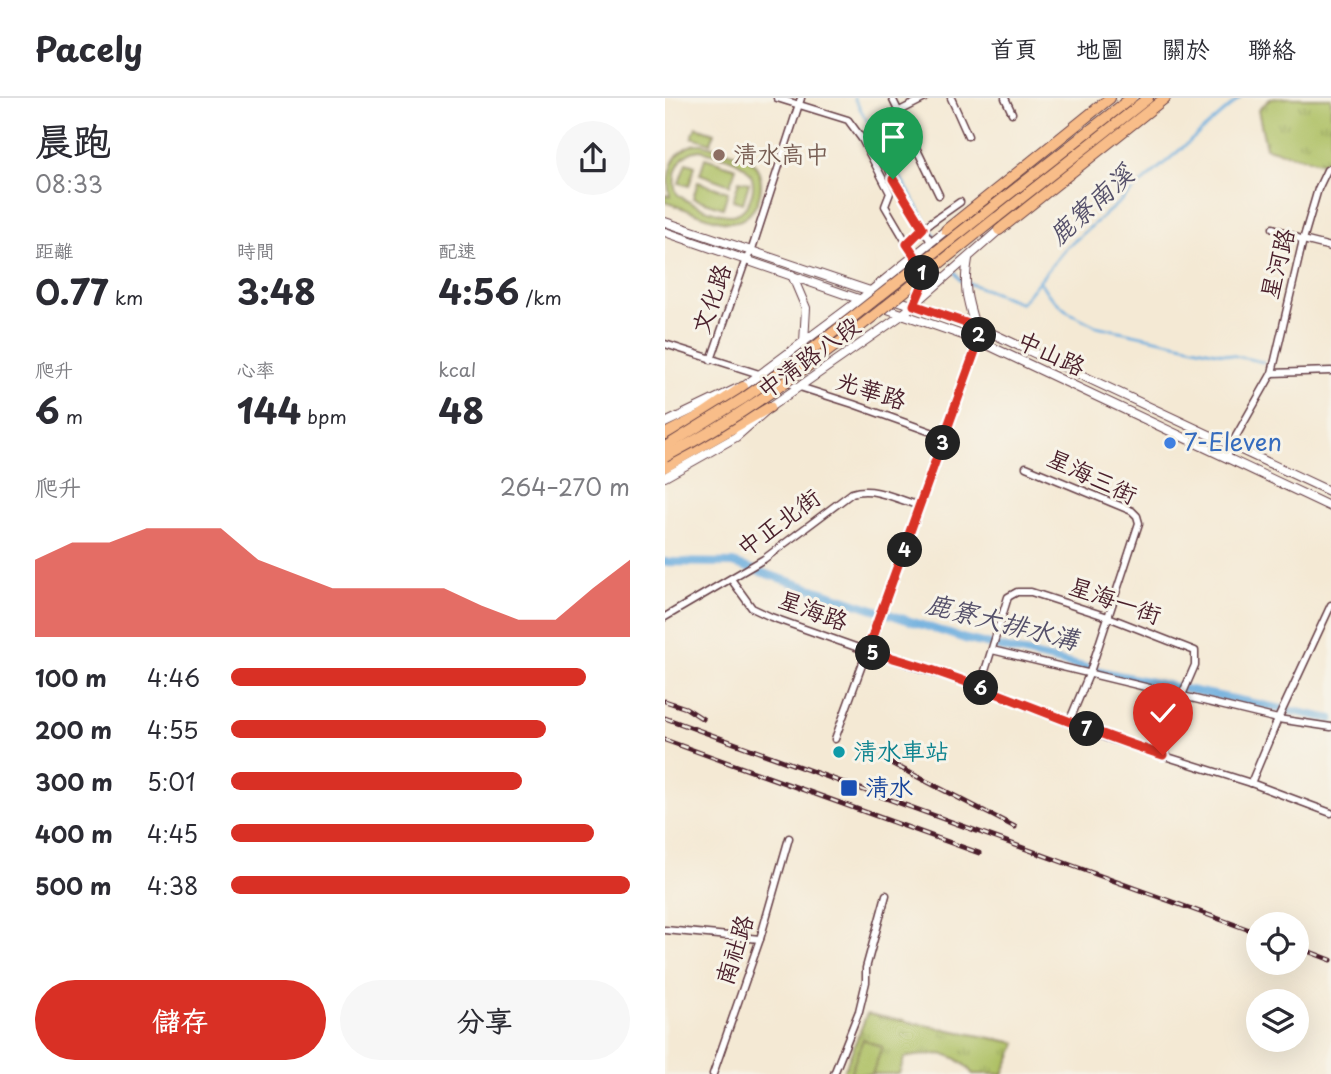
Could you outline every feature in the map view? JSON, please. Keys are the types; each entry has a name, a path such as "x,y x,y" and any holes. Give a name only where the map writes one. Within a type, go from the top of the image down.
{"main road":[{"path":"946,230 1110,98"},
{"path":"665,447 744,398 806,354 1131,98"},
{"path":"665,457 754,404 812,362 1148,98"},
{"path":"999,230 1165,98"},
{"path":"665,434 702,415 743,386"},
{"path":"665,467 770,407"}],"street":[{"path":"777,98 800,101 848,120 862,139 890,193 885,206 919,262 924,282 914,305"},
{"path":"892,98 939,195"},
{"path":"925,98 880,121 876,135 893,179 932,242"},
{"path":"951,98 968,136"},
{"path":"1005,98 1012,113"},
{"name":"文化路","path":"711,360 800,101"},
{"name":"星河路","path":"1227,458 1231,445 1272,373 1303,240 1318,189 1327,170 1331,168"},
{"path":"907,244 923,228 960,202"},
{"name":"中山路","path":"665,222 792,275 977,340 1331,507"},
{"path":"1273,228 1331,247"},
{"name":"中清路八段","path":"665,424 743,386 861,299 946,230"},
{"name":"中清路八段","path":"665,477 736,437 770,407 914,305 999,230"},
{"name":"中山路","path":"665,232 871,290 979,327 1331,492"},
{"path":"835,739 921,506 977,340 979,327 965,295 968,259"},
{"path":"792,275 806,308 804,342"},
{"name":"光華路","path":"665,345 853,404 945,437"},
{"path":"1272,373 1331,371"},
{"name":"星海三街","path":"1026,467 1132,511 1139,523 1090,672 1069,722"},
{"name":"中正北街","path":"665,617 764,559 861,490 921,506"},
{"name":"星海路","path":"731,579 752,608 867,651 980,688 1107,738 1251,783 1331,813"},
{"name":"星海一街","path":"980,688 1008,597 1017,592 1031,592 1108,617 1195,651 1195,664 1163,755"},
{"path":"1251,783 1278,719 1329,615 1331,605"},
{"path":"992,650 1278,719 1331,727"},
{"name":"南社路","path":"713,1074 761,939 789,838"},
{"path":"834,1074 859,1011 866,982 866,968 886,895"},
{"path":"665,930 761,939"}],"green space":[{"path":"1271,98 1331,98 1331,158 1322,163 1266,148 1258,110"},
{"path":"696,127 714,133 711,143 692,137"},
{"path":"703,144 737,154 753,163 761,179 761,189 749,215 741,220 725,222 665,202 665,195 670,196 672,164 687,147","holes":["700,150 737,162 750,174 753,182 752,193 747,205 739,213 731,215 714,212 676,192 678,165 687,155"]},
{"path":"705,158 736,168 730,185 700,174"},
{"path":"686,163 695,166 689,186 679,183"},
{"path":"739,181 749,183 743,203 733,200"},
{"path":"698,182 728,192 723,208 693,198"},
{"path":"867,1014 1017,1043 1003,1074 973,1074 957,1059 934,1054 905,1057 899,1074 872,1074 882,1047 863,1040 850,1074 843,1074"},
{"path":"863,1039 882,1047 872,1074 850,1074"}],"waterway":[{"path":"854,98 874,133"},
{"name":"鹿寮南溪","path":"955,272 960,280 1021,303 1065,249 1240,98"},
{"path":"885,151 940,245"},
{"path":"1039,280 1048,294 1068,312 1096,326 1263,362"},
{"name":"鹿寮大排水溝","path":"665,562 733,563 965,639 1117,675 1331,719"}],"railway":[{"path":"665,701 686,708 703,719"},
{"path":"665,718 1246,929"},
{"path":"665,740 979,853"},
{"path":"883,759 1015,827"},
{"path":"1309,952 1331,960"}],"place":[{"name":"清水高中","path":"719,155"},
{"name":"7-Eleven","path":"1170,443"},
{"name":"清水車站","path":"839,752"},
{"name":"清水","path":"849,788"}],"route":[{"path":"893,179 923,228 907,244 919,262 924,282 914,305 983,329 867,651 980,688 1053,714 1107,738 1163,755"}]}
